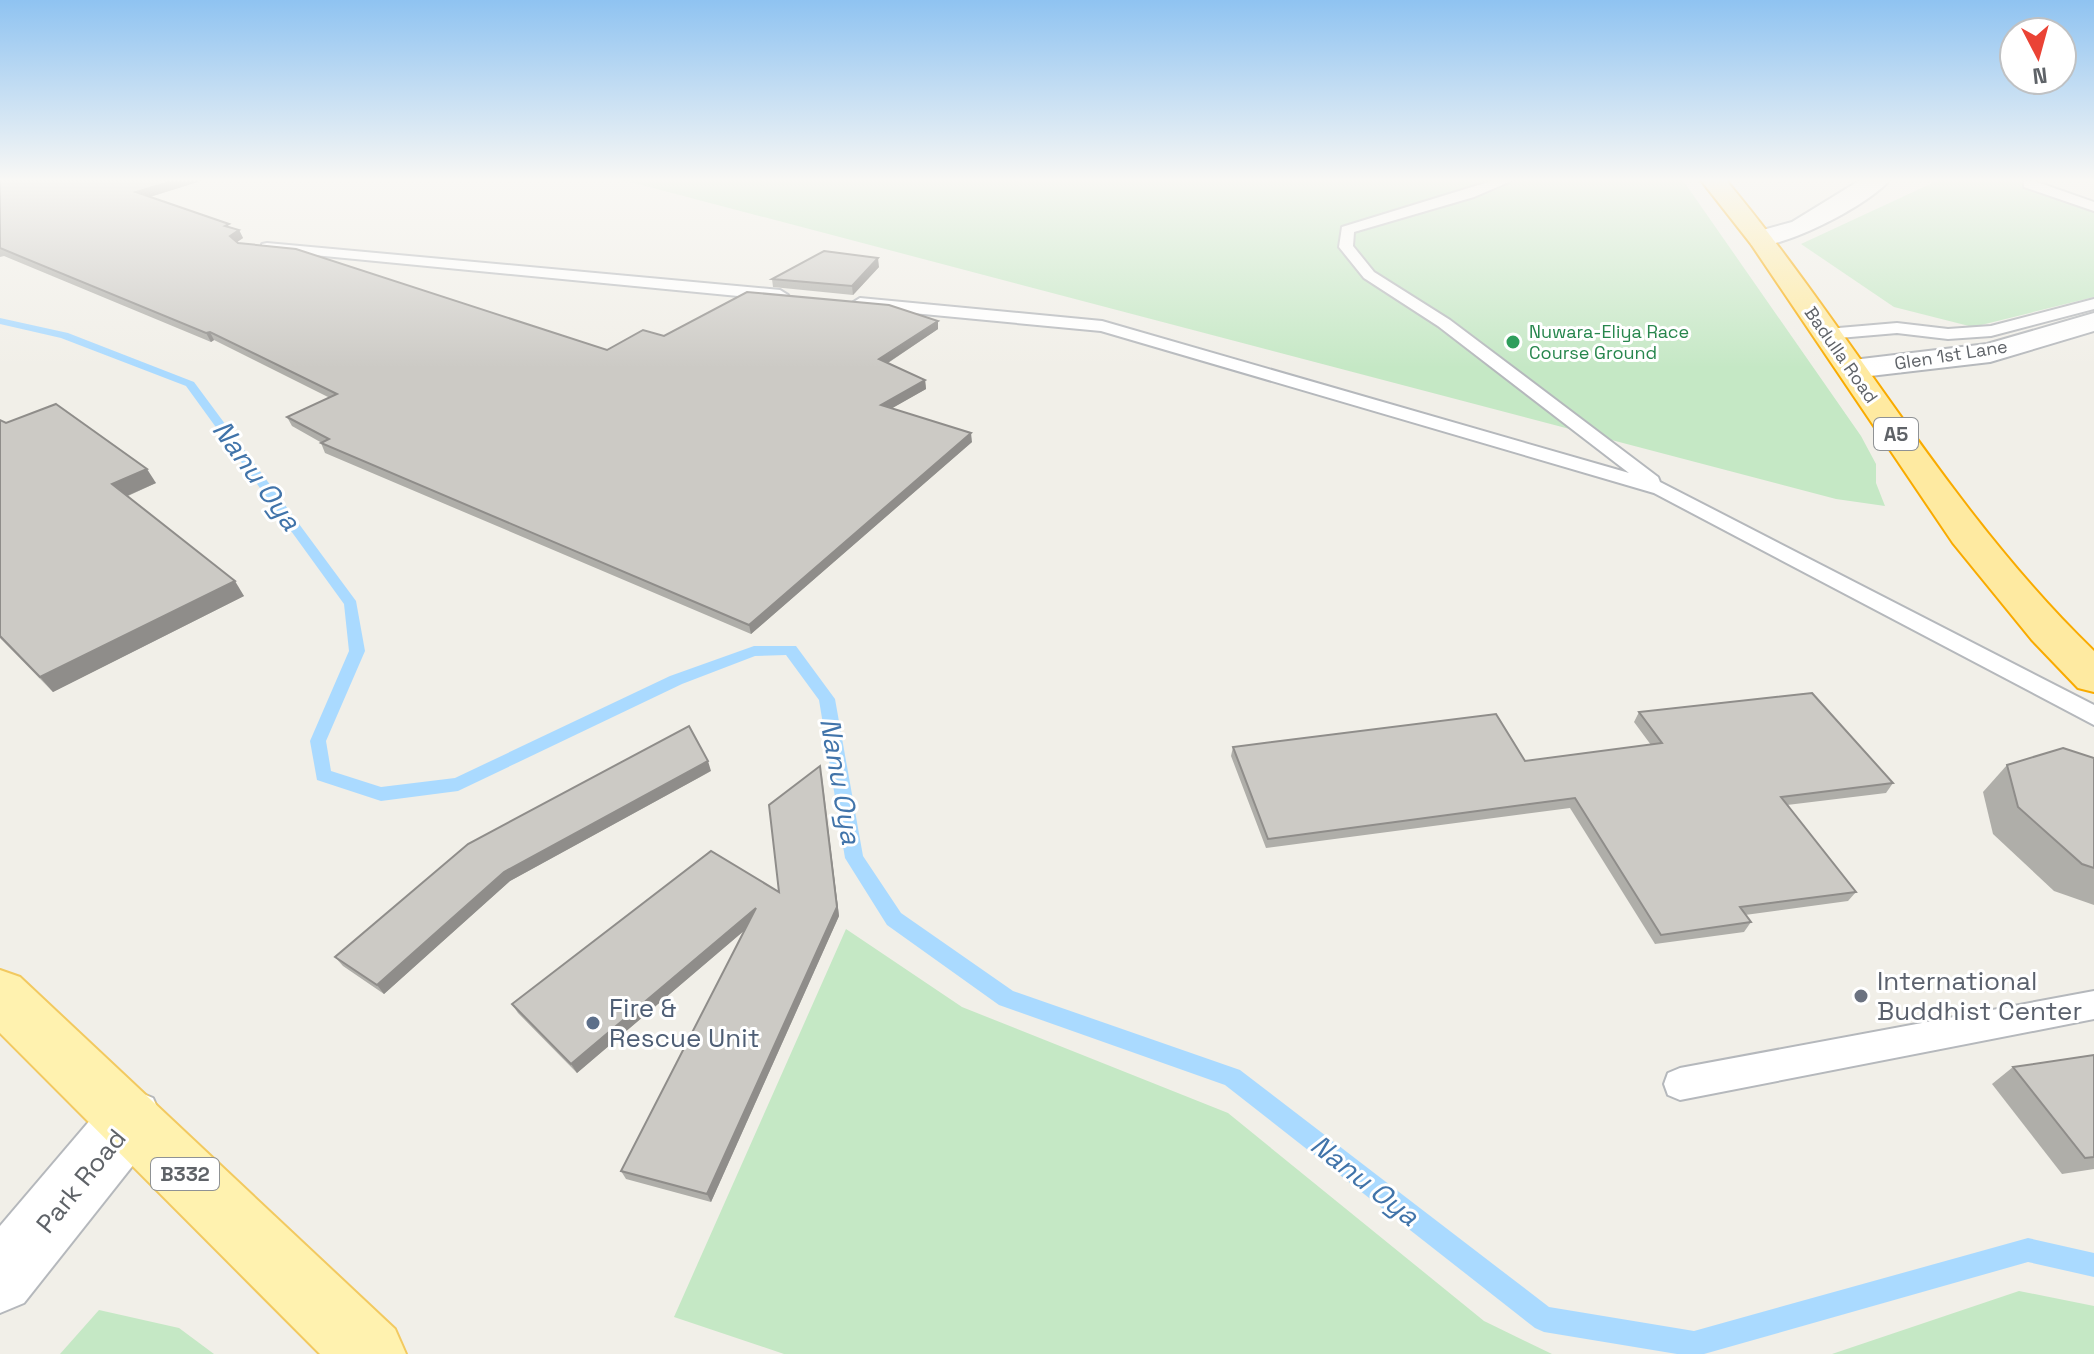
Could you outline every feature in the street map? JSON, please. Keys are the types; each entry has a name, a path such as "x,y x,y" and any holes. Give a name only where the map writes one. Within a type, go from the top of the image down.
{"highway":[{"name":"Badulla Road","path":"1763,242 1967,535 2047,630 2094,677"}],"main road":[{"name":"B332","path":"0,995 370,1354"}],"street":[{"name":"Glen 1st Lane","path":"1853,369 1990,353 2094,322"},
{"name":"Park Road","path":"0,1279 131,1119"}],"lane":[{"path":"1346,242 1346,247 1369,275 1444,323 1661,489 2094,716"},
{"path":"244,245 803,297"},
{"path":"834,300 1102,326 1661,489"},
{"path":"1827,334 1897,328 1948,334 1991,331 2094,304"},
{"path":"1680,1084 2094,1005"}],"green space":[{"name":"Nuwara-Eliya Race Course Ground","path":"859,242 1726,242 1861,436 1876,464 1876,483 1885,506 1836,499"},
{"path":"2094,242 2094,297 1973,327 1894,307 1801,244"},
{"path":"846,929 962,1007 1228,1113 1484,1321 1552,1354 784,1354 674,1317"},
{"path":"2019,1291 2094,1306 2094,1354 1832,1354"},
{"path":"99,1310 179,1328 214,1354 60,1354"}],"building":[{"path":"0,242 237,242 296,249 607,350 643,330 664,336 747,292 889,305 938,321 879,359 925,380 881,405 971,433 749,625 321,443 329,439 287,417 337,394 210,332 206,333 0,248"},
{"path":"824,251 878,258 852,286 772,279"},
{"path":"56,404 147,469 112,484 235,581 40,677 0,636 0,420 6,423"},
{"path":"1812,693 1893,783 1781,797 1856,892 1740,907 1751,922 1661,935 1575,798 1268,839 1233,747 1496,714 1525,761 1662,743 1639,712"},
{"path":"689,726 708,761 504,872 377,985 335,957 468,844"},
{"path":"2063,748 2094,758 2094,868 2082,864 2018,807 2007,765"},
{"path":"820,766 837,907 707,1194 621,1171 756,908 571,1064 512,1004 711,851 779,892 769,805"},
{"path":"2094,1055 2094,1157 2085,1158 2013,1067"}],"waterway":[{"name":"Nanu Oya","path":"0,321 64,335 190,384 351,604 357,651 318,741 323,775 381,794 458,784 676,680 754,651 790,650 827,699 854,858 894,919 1006,998 1232,1077 1544,1319 1694,1344 2028,1250 2094,1265"}],"place":[{"name":"Nuwara-Eliya Race Course Ground","path":"1513,342"},
{"name":"International Buddhist Center","path":"1861,996"},
{"name":"Fire & Rescue Unit","path":"593,1023"}]}
